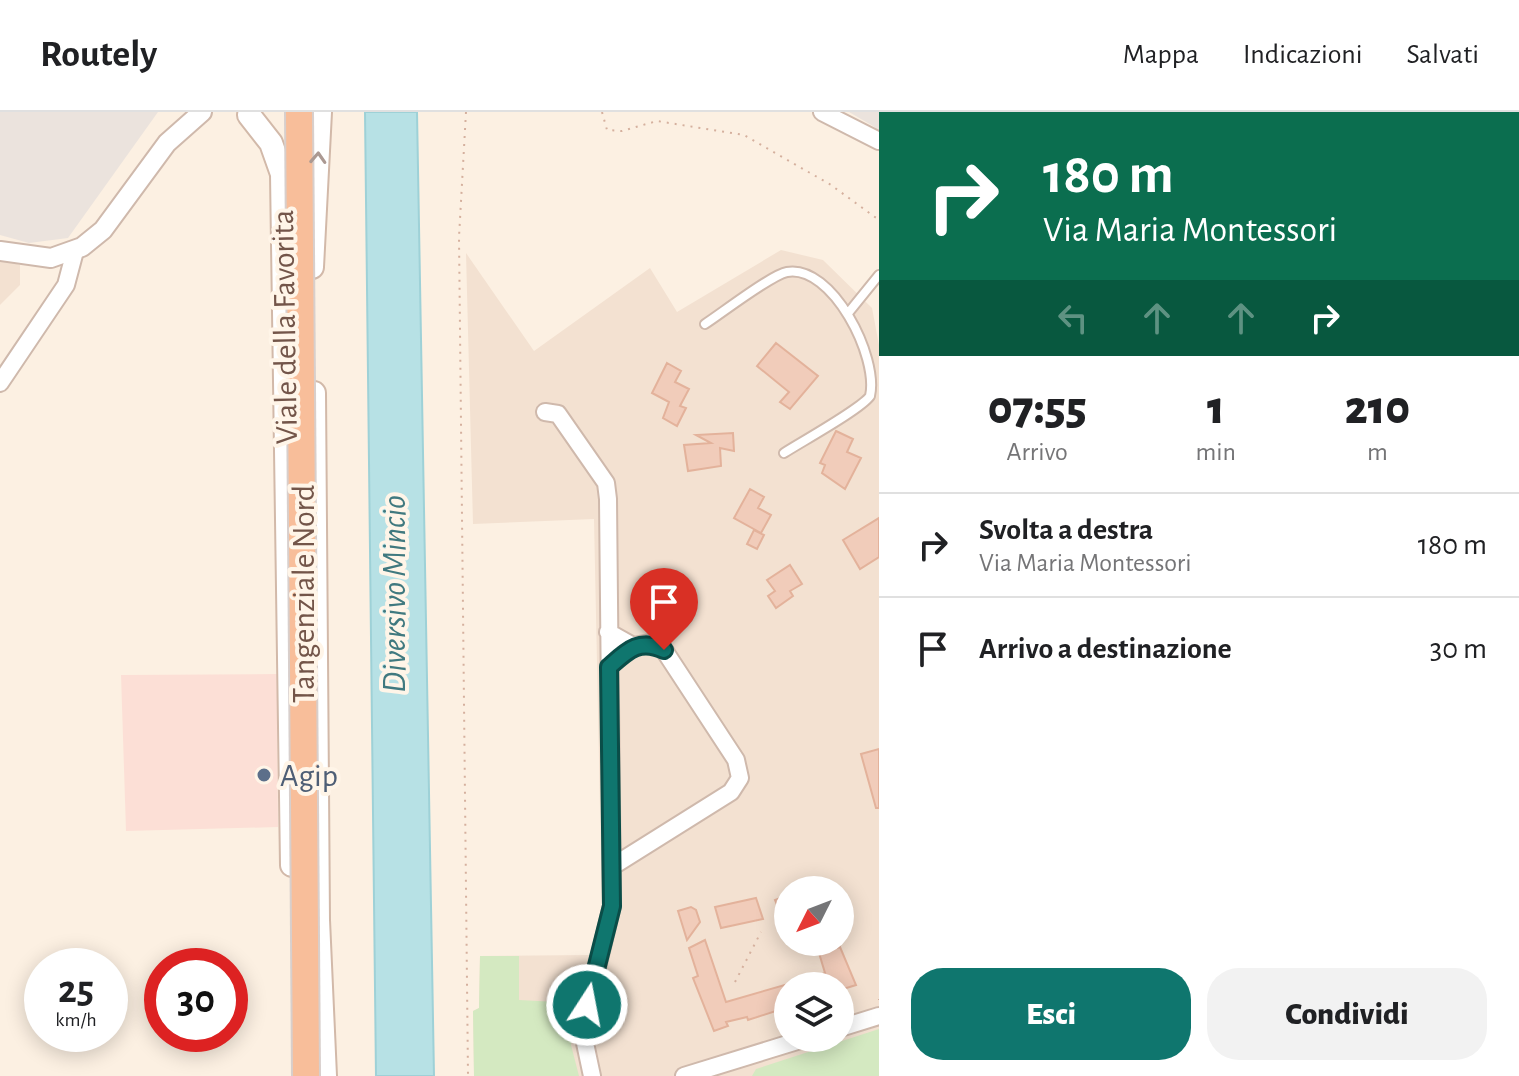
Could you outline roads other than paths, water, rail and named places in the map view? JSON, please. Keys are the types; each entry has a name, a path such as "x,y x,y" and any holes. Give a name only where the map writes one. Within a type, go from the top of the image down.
{"highway":[{"name":"Tangenziale Nord","path":"299,112 306,1076"}],"main road":[{"path":"247,114 269,123 286,124 312,112"},
{"name":"Viale della Favorita","path":"320,112 312,255 318,920 325,1076"},
{"name":"Viale della Favorita","path":"247,114 271,143 282,174 294,1076"}],"street":[{"path":"0,251 42,258 75,251 103,230 150,163 202,112"},
{"path":"822,112 879,141"},
{"path":"0,383 66,285 75,251"},
{"path":"545,412 558,414 606,483 613,866 612,906 582,1029 592,1076"},
{"path":"608,632 633,646"},
{"path":"609,667 633,646 650,643 664,650 736,760 740,778 731,792 613,866"},
{"path":"854,1024 879,1016"},
{"path":"684,1076 733,1068 774,1051"}],"lane":[{"path":"705,324 785,272 803,272 825,281 870,341 876,383 868,399 784,453"},
{"path":"849,312 879,275"}],"water":[{"name":"Diversivo Mincio","path":"365,112 417,112 434,1076 376,1076"}],"place":[{"name":"Agip","path":"264,775"}]}
